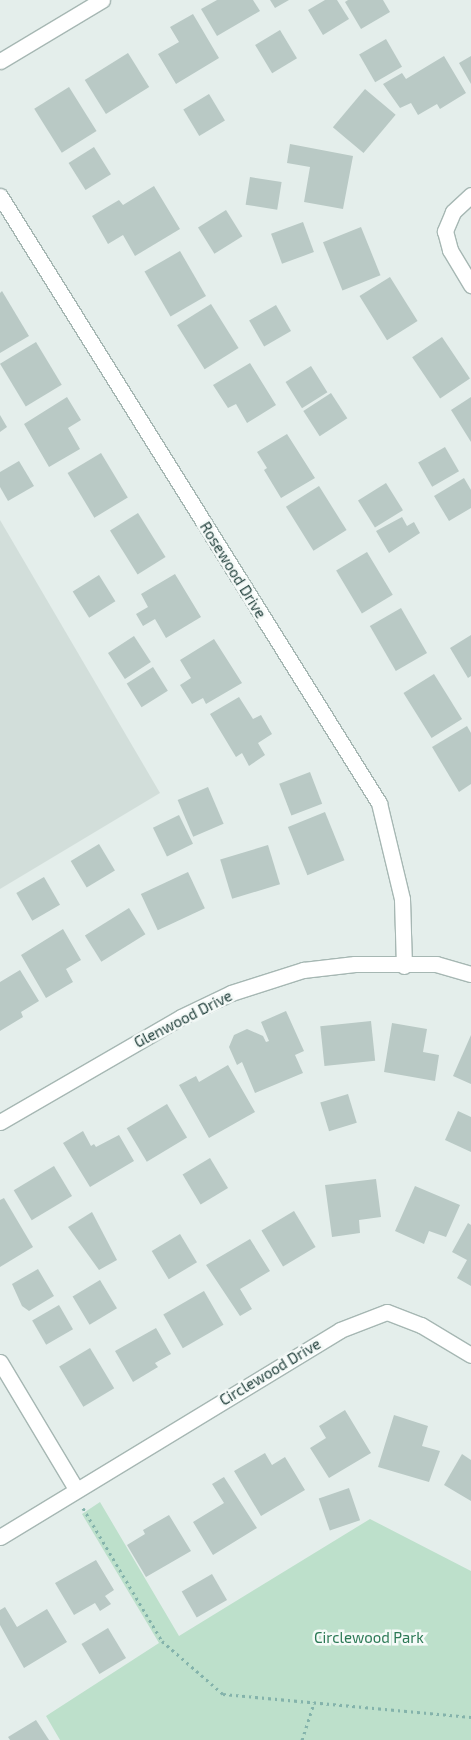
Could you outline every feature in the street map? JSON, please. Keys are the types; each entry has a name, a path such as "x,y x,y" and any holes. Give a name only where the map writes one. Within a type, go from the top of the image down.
{"street":[{"path":"0,61 102,0"},
{"path":"471,195 453,212 445,231 450,250 471,284"},
{"name":"Rosewood Drive","path":"0,196 379,803 402,899 404,966"},
{"name":"Glenwood Drive","path":"0,1122 181,1017 232,993 303,970 355,964 404,966 436,964 471,974"},
{"name":"Circlewood Drive","path":"0,1537 340,1330 387,1312 421,1325 471,1355"},
{"path":"0,1362 76,1489"}],"path":[{"path":"83,1507 162,1641 223,1694 471,1717"},
{"path":"302,1740 314,1702"}],"shaded area":[{"path":"0,520 160,793 0,889"}],"green space":[{"name":"Circlewood Park","path":"100,1502 179,1636 370,1519 471,1571 471,1740 60,1740 46,1716 159,1643 82,1514"}],"building":[{"path":"217,0 253,0 260,11 217,36 201,9"},
{"path":"270,0 289,0 275,8"},
{"path":"325,0 337,0 349,19 323,35 308,10"},
{"path":"348,0 383,0 390,12 361,29 345,2"},
{"path":"193,14 219,58 176,84 158,54 179,42 170,27"},
{"path":"280,30 297,58 272,73 255,45"},
{"path":"386,39 402,67 375,82 359,54"},
{"path":"128,53 149,87 106,114 85,80"},
{"path":"444,56 466,93 440,109 437,104 418,115 411,103 400,108 383,84 402,73 406,79"},
{"path":"471,56 471,84 459,63"},
{"path":"69,87 97,131 62,153 34,109"},
{"path":"365,89 396,115 364,153 333,127"},
{"path":"209,94 225,121 199,136 183,109"},
{"path":"290,144 353,156 343,209 304,202 310,167 287,163"},
{"path":"94,147 111,174 86,190 69,163"},
{"path":"250,177 282,182 277,210 246,205"},
{"path":"154,186 180,229 135,256 123,235 108,244 92,216 119,200 123,205"},
{"path":"226,210 242,236 214,254 198,227"},
{"path":"303,222 314,252 282,264 271,234"},
{"path":"361,227 380,275 342,291 323,242"},
{"path":"180,251 206,296 170,317 144,272"},
{"path":"390,277 418,321 387,340 359,296"},
{"path":"2,291 29,336 0,353 0,293"},
{"path":"211,304 239,348 205,369 177,325"},
{"path":"276,305 291,331 264,346 249,320"},
{"path":"442,337 470,378 440,399 412,357"},
{"path":"36,342 62,385 26,406 0,364"},
{"path":"250,363 276,405 247,423 236,404 228,408 213,385"},
{"path":"311,366 327,392 302,408 286,382"},
{"path":"331,393 347,418 320,436 303,411"},
{"path":"67,397 81,420 68,428 80,449 49,467 24,424"},
{"path":"471,397 471,442 451,410"},
{"path":"0,415 7,427 0,432"},
{"path":"287,434 315,478 281,498 264,470 267,468 257,452"},
{"path":"445,447 459,471 432,487 418,463"},
{"path":"101,453 128,498 94,518 68,473"},
{"path":"19,461 34,486 8,501 0,487 0,472"},
{"path":"464,478 471,490 471,508 449,521 434,496"},
{"path":"386,483 403,510 375,528 358,500"},
{"path":"319,486 347,530 313,551 286,507"},
{"path":"138,513 166,557 138,575 110,530"},
{"path":"402,517 407,526 414,522 420,533 389,553 376,531"},
{"path":"367,552 393,595 362,613 336,571"},
{"path":"175,574 201,617 166,638 155,619 143,626 136,614 148,607 141,594"},
{"path":"99,575 115,601 89,618 73,591"},
{"path":"401,608 427,653 396,671 370,626"},
{"path":"471,635 471,676 468,678 450,648"},
{"path":"134,636 151,662 125,679 108,653"},
{"path":"214,639 242,683 206,704 203,698 192,704 180,685 191,678 180,660"},
{"path":"153,667 168,691 142,707 127,683"},
{"path":"434,674 462,719 432,738 403,693"},
{"path":"239,697 253,719 261,715 272,734 258,743 265,755 249,766 242,753 236,757 210,714"},
{"path":"467,726 471,733 471,784 459,792 432,747"},
{"path":"310,772 322,804 291,816 279,784"},
{"path":"208,787 224,824 193,837 178,800"},
{"path":"325,812 344,860 307,875 288,827"},
{"path":"179,815 193,844 167,856 153,828"},
{"path":"99,844 115,871 87,888 71,861"},
{"path":"268,845 280,884 232,899 220,860"},
{"path":"188,872 205,908 158,930 141,894"},
{"path":"44,877 60,905 32,921 16,893"},
{"path":"129,908 145,934 101,962 85,936"},
{"path":"63,929 81,960 66,969 73,982 46,998 21,955"},
{"path":"20,970 39,1001 21,1012 23,1017 0,1031 0,982"},
{"path":"286,1011 304,1051 295,1055 303,1073 255,1093 242,1062 237,1065 229,1047 234,1035 247,1029 263,1036 266,1042 269,1041 261,1022"},
{"path":"371,1021 375,1061 324,1066 320,1026"},
{"path":"392,1023 427,1029 423,1052 439,1055 435,1081 384,1072"},
{"path":"471,1035 471,1084 453,1076"},
{"path":"228,1065 255,1112 209,1138 179,1085 196,1076 199,1082"},
{"path":"348,1094 357,1123 329,1131 320,1102"},
{"path":"167,1104 187,1137 147,1162 127,1128"},
{"path":"458,1111 471,1117 471,1152 445,1140"},
{"path":"83,1131 91,1146 94,1144 96,1147 119,1135 134,1161 90,1187 63,1143"},
{"path":"210,1158 228,1188 201,1204 183,1174"},
{"path":"54,1166 72,1196 32,1220 14,1190"},
{"path":"376,1179 381,1217 359,1220 360,1233 332,1237 325,1185"},
{"path":"415,1186 460,1205 446,1237 429,1231 424,1244 395,1231"},
{"path":"4,1198 33,1247 0,1267 0,1200"},
{"path":"294,1211 316,1247 283,1267 261,1231"},
{"path":"92,1212 117,1260 99,1270 68,1227"},
{"path":"468,1223 471,1225 471,1286 457,1278 467,1260 452,1252"},
{"path":"180,1234 197,1262 169,1279 152,1251"},
{"path":"250,1239 270,1271 240,1289 252,1309 240,1316 206,1265"},
{"path":"38,1269 54,1296 29,1311 22,1306 12,1284"},
{"path":"100,1280 117,1308 90,1325 73,1296"},
{"path":"204,1291 224,1325 183,1348 163,1314"},
{"path":"59,1305 73,1329 46,1345 32,1320"},
{"path":"156,1328 171,1354 155,1363 158,1367 133,1382 115,1351"},
{"path":"90,1348 114,1388 83,1407 59,1367"},
{"path":"345,1410 371,1453 329,1478 310,1448 326,1438 319,1426"},
{"path":"394,1415 428,1426 422,1446 440,1451 429,1482 378,1467"},
{"path":"265,1453 272,1465 285,1457 305,1490 261,1516 234,1471"},
{"path":"462,1454 471,1460 471,1501 444,1485"},
{"path":"224,1477 257,1528 213,1555 193,1522 224,1503 212,1484"},
{"path":"349,1488 360,1520 330,1531 319,1498"},
{"path":"169,1515 191,1551 146,1577 127,1545 145,1534 143,1530"},
{"path":"96,1560 114,1590 105,1596 111,1604 100,1611 95,1603 74,1615 55,1583"},
{"path":"212,1574 227,1600 197,1617 182,1592"},
{"path":"5,1607 17,1627 47,1609 67,1642 24,1668 0,1625 0,1610"},
{"path":"108,1628 126,1658 99,1674 81,1644"},
{"path":"36,1720 49,1740 10,1740 8,1737"}]}
